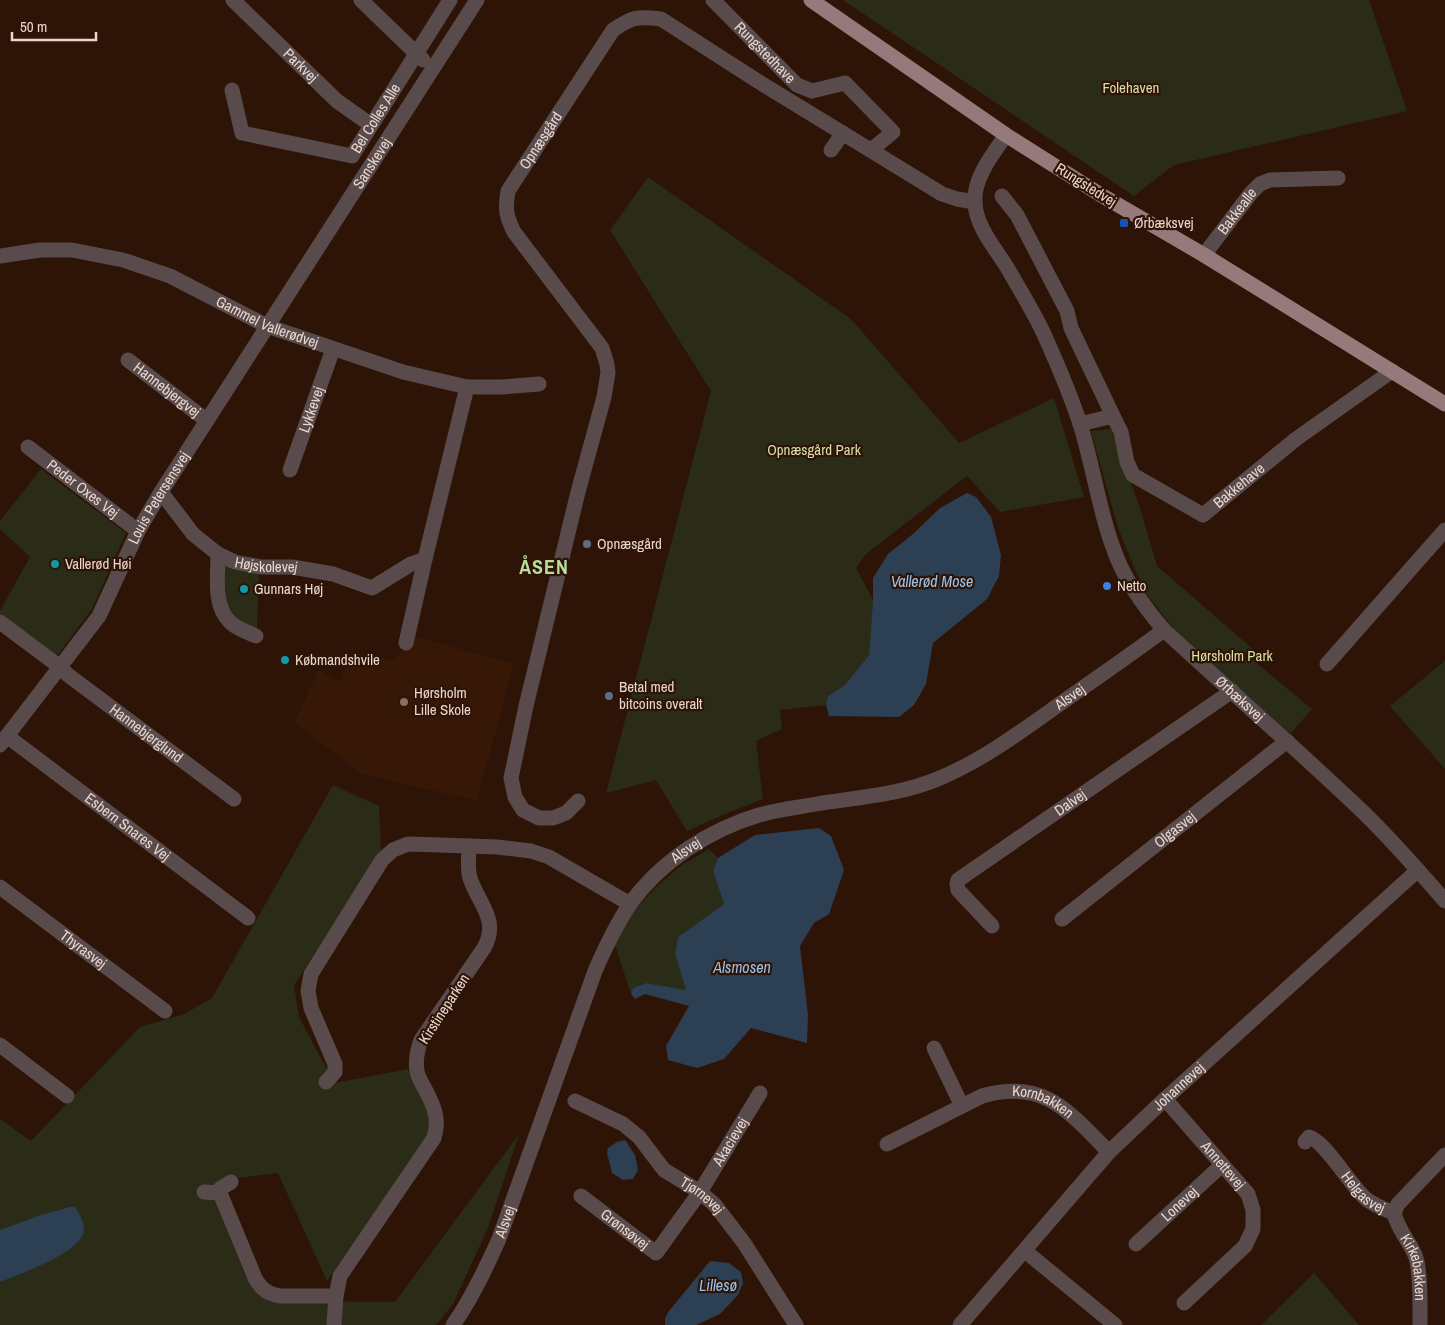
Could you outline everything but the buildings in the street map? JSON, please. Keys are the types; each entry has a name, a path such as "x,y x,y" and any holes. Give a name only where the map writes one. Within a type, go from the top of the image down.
{"main road":[{"name":"Rungstedvej","path":"811,0 1006,135 1100,195 1204,254 1445,404"}],"street":[{"name":"Parkvej","path":"233,0 337,100 371,125"},
{"path":"361,0 432,70"},
{"name":"Bel Colles Alle","path":"232,90 242,132 352,156 450,0"},
{"name":"Sanskevej","path":"267,326 477,0"},
{"name":"Rungstedhave","path":"713,0 797,85 812,91 845,83 893,132 870,150"},
{"name":"Opnæsgård","path":"578,801 566,813 554,818 539,818 524,810 515,796 510,778 578,492 604,397 608,373 607,364 602,348 514,232 507,219 506,205 508,192 613,30 628,20 644,17 661,19 942,194 974,202"},
{"path":"831,150 843,133"},
{"path":"974,202 977,186 984,170 1006,135"},
{"name":"Bakkealle","path":"1204,254 1260,184 1270,180 1338,178"},
{"name":"Bakkehave","path":"1002,196 1017,215 1067,311 1071,328 1121,432 1127,462 1133,476 1204,515 1296,439 1392,371"},
{"name":"Ørbæksvej","path":"974,202 979,222 1042,331 1062,377 1080,424 1104,518 1117,559 1147,610 1164,630 1364,813 1445,901"},
{"name":"Gammel Vallerødvej","path":"0,256 40,250 72,250 123,260 170,276 267,326 403,372 467,387 539,384"},
{"name":"Louis Petersensvej","path":"4,740 99,616 138,531 206,420 267,326"},
{"name":"Lykkevej","path":"290,470 333,349"},
{"name":"Hannebjergvej","path":"128,360 206,420"},
{"path":"406,643 467,387"},
{"path":"1080,424 1113,416"},
{"name":"Peder Oxes Vej","path":"28,447 138,531"},
{"name":"Højskolevej","path":"161,492 194,534 218,554 235,562 261,567 292,567 333,574 372,588 411,564 425,559"},
{"path":"1327,664 1445,530"},
{"name":"Højskolevej","path":"218,554 218,602 222,612 229,622 256,636"},
{"name":"Hannebjerglund","path":"0,622 234,799"},
{"name":"Alsvej","path":"453,1325 484,1271 499,1238 595,971 609,940 630,904 648,883 675,858 696,844 739,822 782,810 892,793 939,779 969,765 1006,742 1164,630"},
{"name":"Dalvej","path":"992,926 958,890 958,880 1232,691"},
{"name":"Esbern Snares Vej","path":"4,740 248,918"},
{"name":"Olgasvej","path":"1062,919 1287,742"},
{"path":"326,1082 335,1072 335,1064 311,1008 308,991 311,974 382,860 393,850 408,844 497,847 531,851 549,857 630,904"},
{"name":"Kirstineparken","path":"334,1325 336,1296 340,1276 434,1138 437,1125 436,1116 434,1107 419,1077 417,1052 421,1040 488,942 489,935 490,922 470,878 469,846"},
{"name":"Johannevej","path":"960,1325 1110,1152 1165,1099 1418,870"},
{"name":"Thyrasvej","path":"0,887 165,1011"},
{"path":"0,1045 68,1096"},
{"path":"934,1048 962,1106"},
{"name":"Kornbakken","path":"887,1144 982,1096 1009,1090 1036,1094 1060,1105 1110,1152"},
{"name":"Akacievej","path":"700,1192 760,1093"},
{"name":"Annettevej","path":"1165,1099 1248,1194 1253,1210 1253,1229 1245,1246 1184,1304"},
{"name":"Tjørnevej","path":"576,1101 623,1124 639,1138 664,1170 700,1192 715,1206 744,1243 796,1325"},
{"name":"Helgasvej","path":"1305,1142 1309,1137 1314,1138 1364,1198 1394,1213 1398,1204 1445,1155"},
{"name":"Lonevej","path":"1136,1244 1222,1165"},
{"path":"218,1189 255,1278 262,1288 272,1295 280,1296 336,1296"},
{"name":"Grønsøvej","path":"581,1196 656,1253 700,1192"},
{"name":"Kirkebakken","path":"1394,1213 1396,1224 1416,1256 1420,1325"},
{"path":"1025,1250 1115,1325"}],"shaded area":[{"name":"Hørsholm Lille Skole","path":"415,637 514,663 477,801 362,774 294,723 319,670 339,681 352,653 393,660"}],"green space":[{"name":"Folehaven","path":"843,0 1369,0 1407,111 1174,165 1134,196"},
{"name":"Opnæsgård Park","path":"648,177 851,319 959,443 1054,398 1084,497 1000,512 967,476 866,554 856,568 873,600 869,655 845,685 828,696 826,705 780,710 782,729 756,741 763,799 687,831 656,780 606,793 711,391 610,230"},
{"name":"Hørsholm Park","path":"1111,429 1140,508 1157,566 1254,650 1254,661 1312,709 1290,734 1241,692 1174,629 1144,591 1118,528 1091,431"},
{"path":"41,469 126,533 92,609 57,656 0,615 0,611 30,557 0,529 0,521"},
{"path":"222,562 259,571 257,629 233,617 226,610"},
{"path":"1445,661 1445,769 1390,706"},
{"path":"333,785 379,806 381,851 294,985 299,1017 334,1083 408,1069 429,1109 430,1132 327,1281 278,1173 229,1179 216,1199 223,1213 222,1217 245,1275 279,1301 395,1302 519,1134 488,1228 453,1304 436,1325 0,1325 0,1119 31,1141 140,1027 184,1014 212,998"},
{"path":"709,849 718,858 713,871 724,904 678,937 675,953 687,991 646,983 633,988 631,994 614,942 633,912 656,887 682,865"},
{"path":"1314,1273 1359,1325 1261,1325"}],"water":[{"name":"Vallerød Mose","path":"967,493 976,497 991,517 1001,555 999,576 987,599 933,643 926,684 914,705 899,717 829,716 826,705 828,696 845,685 869,655 873,578 888,554 913,534 940,508"},
{"name":"Alsmosen","path":"819,828 831,836 844,870 829,914 814,923 800,946 808,1015 807,1043 751,1028 724,1059 697,1068 668,1060 666,1046 689,1006 645,994 635,999 631,994 633,988 646,983 686,990 675,953 678,937 724,904 713,871 718,858 755,835"},
{"path":"625,1140 635,1155 638,1170 633,1179 623,1180 612,1173 607,1153 608,1148 617,1142"},
{"path":"75,1207 84,1226 81,1238 73,1246 49,1262 0,1282 0,1230"},
{"name":"Lillesø","path":"710,1261 729,1263 741,1272 743,1283 738,1295 720,1314 696,1325 665,1325 665,1318 669,1311"}],"place":[{"name":"Ørbæksvej","path":"1124,223"},
{"name":"Opnæsgård","path":"587,544"},
{"name":"Vallerød Høi","path":"55,564"},
{"name":"Netto","path":"1107,586"},
{"name":"Gunnars Høj","path":"244,589"},
{"name":"Købmandshvile","path":"285,660"},
{"name":"Betal med bitcoins overalt","path":"609,696"},
{"name":"Hørsholm Lille Skole","path":"404,702"}],"district":[{"name":"ÅSEN","path":"544,567"}]}
